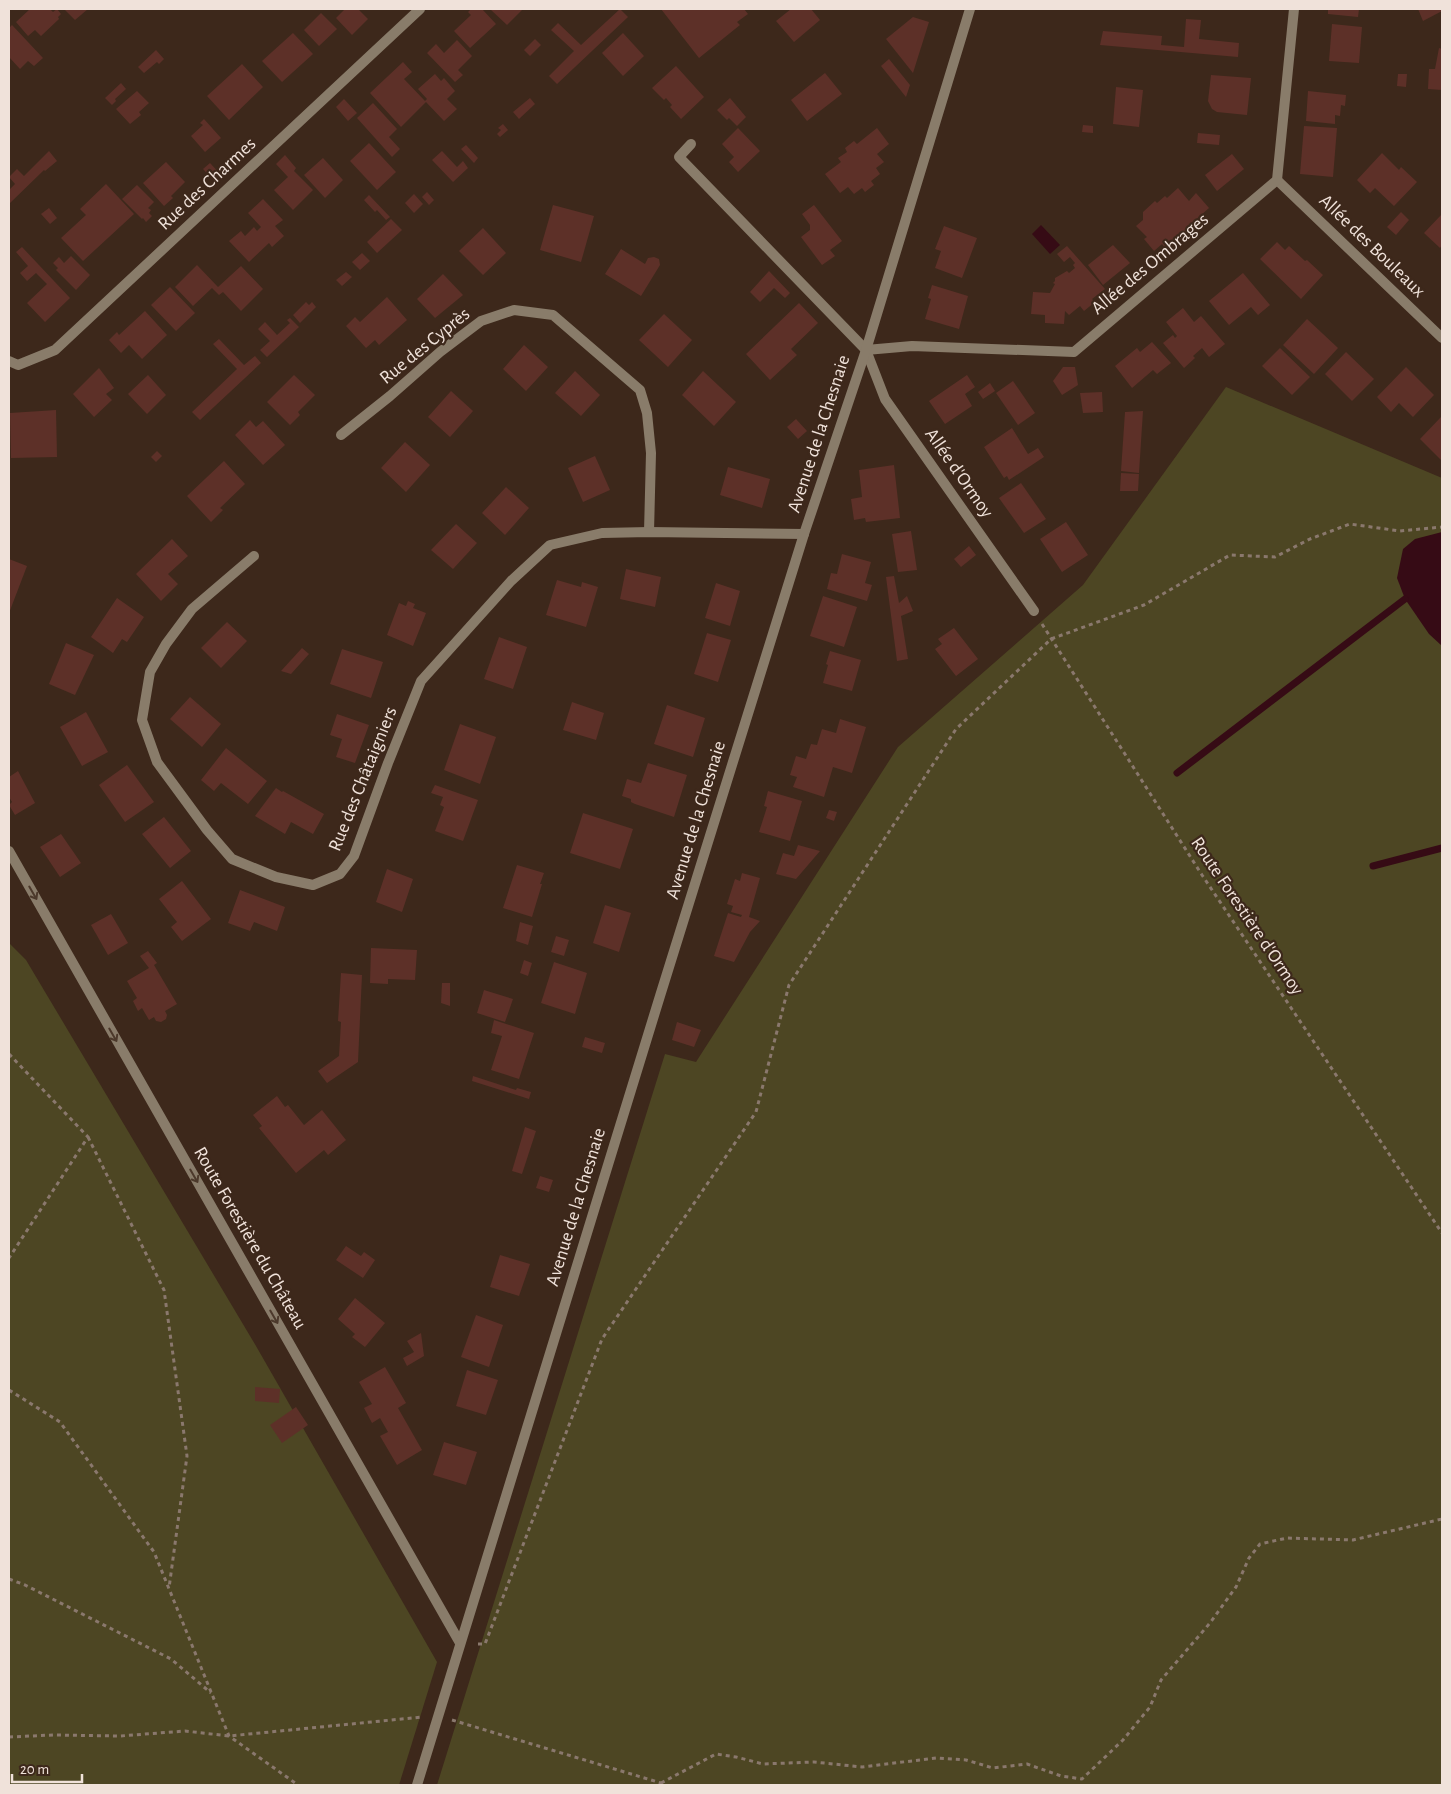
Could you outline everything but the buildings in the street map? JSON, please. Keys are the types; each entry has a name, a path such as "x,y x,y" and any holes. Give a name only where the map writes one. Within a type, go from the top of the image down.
{"street":[{"name":"Rue des Charmes","path":"9,361 18,366 54,350 420,9"},
{"name":"Avenue de la Chesnaie","path":"417,1785 804,534 866,350 970,9"},
{"path":"1277,180 1294,9"},
{"path":"691,144 680,157 866,350"},
{"name":"Allée des Ombrages","path":"866,350 912,346 1074,352 1277,180"},
{"name":"Allée des Bouleaux","path":"1277,180 1442,338"},
{"name":"Rue des Cyprès","path":"341,435 481,320 514,310 553,315 640,390 647,413 651,453 649,532"},
{"name":"Allée d'Ormoy","path":"866,350 885,399 1034,611"},
{"name":"Rue des Châtaigniers","path":"254,556 192,609 166,644 150,672 142,720 157,762 207,830 232,859 276,877 313,885 340,874 354,856 421,682 467,628 511,581 550,545 602,533 804,534"},
{"name":"Route Forestière du Château","path":"9,851 460,1643"}],"path":[{"path":"460,1643 485,1644 602,1339 756,1112 789,985 956,728 1052,638 1144,605 1230,555 1275,557 1310,539 1350,524 1400,531 1442,527"},
{"name":"Route Forestière d'Ormoy","path":"1034,611 1202,874 1442,1234"},
{"path":"9,1054 88,1137 164,1290 187,1456 169,1589"},
{"path":"9,1258 88,1137"},
{"path":"9,1390 60,1422 154,1552 229,1736 298,1785"},
{"path":"9,1737 53,1735 120,1736 185,1731 229,1736 438,1716 662,1784 716,1754 763,1764 814,1762 862,1767 936,1758 966,1760 993,1768 1027,1764 1061,1776 1082,1779 1123,1740 1150,1708 1161,1680 1210,1623 1236,1587 1249,1558 1260,1544 1287,1538 1353,1540 1442,1519"},
{"path":"9,1579 171,1659 212,1693"}],"shaded area":[{"path":"1041,225 1060,245 1050,254 1032,234"},
{"path":"1226,387 1442,478 1442,1785 437,1785 665,1054 696,1062 898,747 1083,585"},
{"path":"1442,532 1442,646 1429,634 1405,599 1397,578 1403,549 1415,539"},
{"path":"9,943 26,960 256,1346 437,1662 399,1785 9,1785"}],"waterway":[{"path":"1177,773 1405,599"},
{"path":"1373,866 1442,848"}]}
